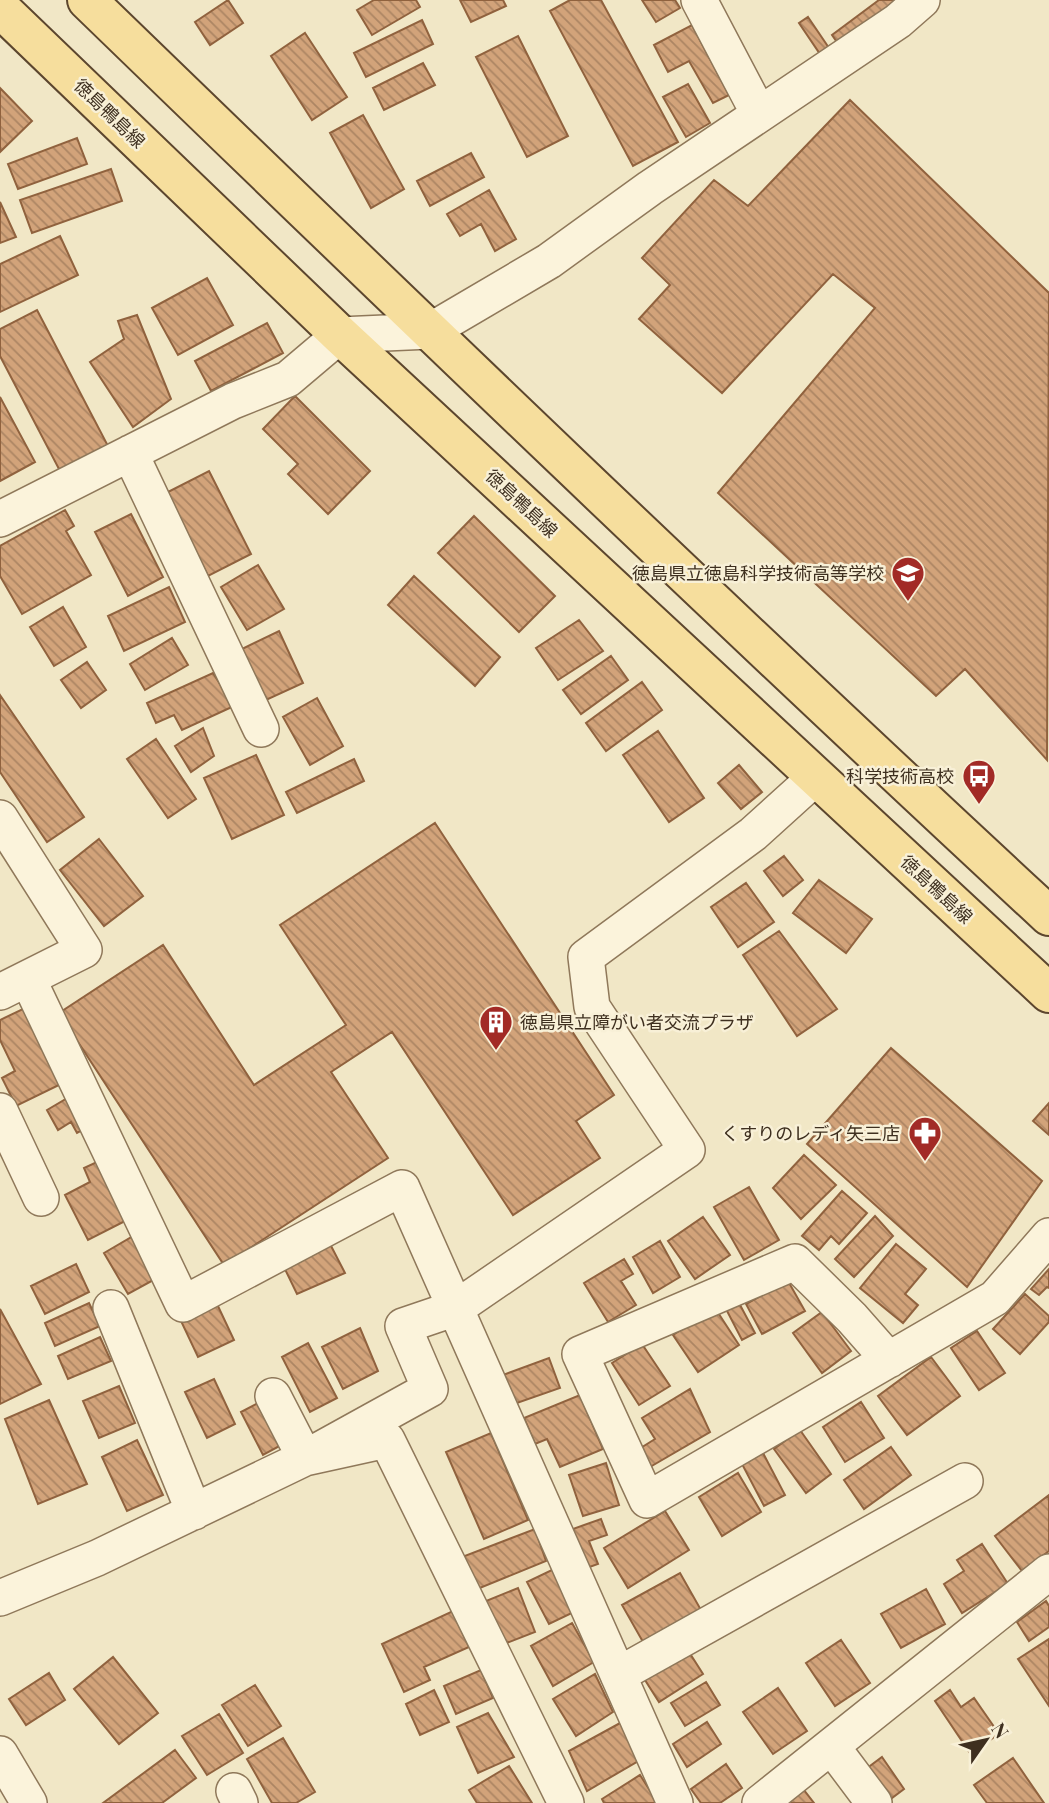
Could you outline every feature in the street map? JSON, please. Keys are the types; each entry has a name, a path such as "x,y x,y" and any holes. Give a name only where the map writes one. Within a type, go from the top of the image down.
{"main road":[{"path":"87,0 858,739 1049,916"},
{"name":"徳島鴨島線","path":"0,8 340,335 1049,993"}],"street":[{"path":"699,0 759,114"},
{"path":"0,519 233,401 288,379 340,335 430,331 549,261 650,188 898,21 922,0"},
{"path":"130,453 261,729"},
{"path":"0,1598 97,1558 305,1458 430,1388 402,1326 456,1308 687,1150 592,1007 586,957 753,834 816,777"},
{"path":"0,818 84,950 14,986 183,1304 402,1188 675,1803"},
{"path":"0,1111 41,1198"},
{"path":"889,1360 852,1318 795,1262 580,1354 647,1500 889,1360 995,1298 1049,1236"},
{"path":"111,1308 194,1512"},
{"path":"273,1396 305,1458"},
{"path":"305,1458 387,1440 566,1803"},
{"path":"618,1675 965,1481"},
{"path":"760,1803 1049,1572"},
{"path":"832,1746 874,1803"},
{"path":"0,1754 29,1803"}],"building":[{"path":"228,0 243,23 210,45 195,22"},
{"path":"374,0 416,0 420,7 372,35 357,10"},
{"path":"460,0 503,0 506,6 471,22"},
{"path":"570,0 601,0 678,142 633,166 550,11"},
{"path":"642,0 675,0 680,8 656,22"},
{"path":"879,0 900,0 839,45 832,35"},
{"path":"808,17 829,48 820,54 799,23"},
{"path":"422,20 433,44 366,77 354,53"},
{"path":"692,25 729,95 713,103 689,61 668,72 654,45"},
{"path":"305,33 347,97 312,120 271,56"},
{"path":"518,36 568,136 527,157 476,57"},
{"path":"423,63 435,85 384,110 373,88"},
{"path":"688,84 710,123 686,137 663,97"},
{"path":"0,88 32,121 0,152"},
{"path":"850,100 1049,293 1047,760 965,669 936,696 718,493 875,308 833,274 722,393 639,319 670,285 642,258 714,180 748,206"},
{"path":"363,115 404,189 371,208 330,133"},
{"path":"77,138 87,164 18,189 8,164"},
{"path":"471,153 484,177 430,206 417,181"},
{"path":"111,169 122,201 32,233 20,200"},
{"path":"489,190 516,239 495,251 481,224 460,236 447,214"},
{"path":"0,202 16,237 0,243"},
{"path":"60,236 78,275 0,312 0,264"},
{"path":"207,278 233,325 178,355 152,308"},
{"path":"37,310 108,446 60,471 0,356 0,329"},
{"path":"137,315 171,399 133,427 90,362 124,339 118,321"},
{"path":"267,323 283,353 211,391 195,361"},
{"path":"295,396 370,471 328,514 288,474 298,464 263,429"},
{"path":"0,397 35,462 0,481"},
{"path":"209,471 251,554 208,576 166,493"},
{"path":"65,510 74,526 66,531 91,575 22,614 0,576 0,546"},
{"path":"131,514 163,577 128,596 95,532"},
{"path":"474,516 555,596 519,632 438,553"},
{"path":"258,565 284,609 247,630 221,587"},
{"path":"414,576 500,657 475,686 388,605"},
{"path":"169,587 185,622 124,651 108,616"},
{"path":"63,607 86,647 54,666 30,627"},
{"path":"579,620 603,651 558,680 536,648"},
{"path":"279,631 303,683 266,700 242,649"},
{"path":"172,638 188,665 145,690 130,664"},
{"path":"611,656 628,680 581,714 563,690"},
{"path":"87,662 106,690 81,708 61,680"},
{"path":"213,673 234,706 182,730 174,715 156,723 147,703"},
{"path":"642,682 662,710 606,751 586,723"},
{"path":"0,695 84,817 47,842 0,772"},
{"path":"317,698 343,746 310,765 283,717"},
{"path":"203,728 214,756 191,772 175,746"},
{"path":"658,731 704,798 669,822 623,755"},
{"path":"156,739 196,799 168,818 127,759"},
{"path":"256,755 284,815 232,839 204,778"},
{"path":"354,759 364,781 297,813 286,792"},
{"path":"739,765 762,792 741,809 718,783"},
{"name":"徳島県立障がい者交流プラザ","path":"435,823 614,1095 576,1121 600,1158 513,1215 392,1032 331,1072 388,1158 224,1265 59,1013 163,945 254,1085 346,1025 280,925"},
{"path":"99,839 143,896 104,926 60,870"},
{"path":"784,856 803,880 783,896 764,871"},
{"path":"819,880 872,919 846,953 793,913"},
{"path":"746,883 774,922 738,947 711,907"},
{"path":"779,931 837,1009 797,1036 743,955"},
{"path":"25,1008 63,1083 16,1106 2,1078 15,1071 0,1040 0,1020"},
{"name":"くすりのレディ矢三店","path":"891,1048 1042,1181 967,1287 807,1144"},
{"path":"71,1096 88,1127 77,1133 71,1122 58,1130 47,1110"},
{"path":"1049,1103 1049,1135 1033,1121"},
{"path":"804,1155 836,1185 801,1219 773,1188"},
{"path":"99,1161 129,1219 88,1240 65,1195 90,1182 84,1168"},
{"path":"749,1187 779,1240 744,1260 714,1207"},
{"path":"842,1191 867,1213 839,1244 831,1236 819,1250 802,1236"},
{"path":"875,1216 893,1236 854,1277 835,1259"},
{"path":"703,1217 730,1255 695,1279 668,1241"},
{"path":"135,1235 157,1278 128,1294 104,1253"},
{"path":"660,1241 680,1277 653,1293 633,1257"},
{"path":"329,1242 345,1273 297,1294 282,1263"},
{"path":"896,1244 926,1269 905,1294 918,1305 903,1323 860,1288"},
{"path":"624,1259 633,1274 621,1281 636,1305 608,1322 584,1283"},
{"path":"76,1264 89,1292 45,1314 31,1286"},
{"path":"1049,1269 1049,1288 1039,1295 1031,1289"},
{"path":"788,1281 805,1311 762,1334 746,1304"},
{"path":"1025,1294 1049,1316 1049,1322 1020,1354 993,1329"},
{"path":"89,1303 100,1326 55,1346 45,1323"},
{"path":"739,1303 755,1333 742,1340 726,1309"},
{"path":"217,1304 234,1340 198,1357 181,1321"},
{"path":"715,1308 739,1345 698,1372 673,1335"},
{"path":"0,1309 41,1384 0,1404"},
{"path":"822,1312 851,1351 822,1373 793,1333"},
{"path":"360,1328 378,1371 343,1389 322,1347"},
{"path":"977,1331 1005,1373 979,1390 951,1348"},
{"path":"100,1337 111,1361 68,1379 58,1356"},
{"path":"308,1343 337,1398 310,1412 282,1357"},
{"path":"642,1344 670,1386 639,1405 612,1363"},
{"path":"931,1357 960,1396 907,1435 878,1396"},
{"path":"549,1358 560,1388 514,1404 503,1375"},
{"path":"214,1379 235,1424 207,1438 185,1392"},
{"path":"119,1386 135,1423 99,1438 83,1401"},
{"path":"690,1389 710,1432 650,1467 639,1449 655,1439 642,1418"},
{"path":"580,1395 603,1449 560,1467 547,1439 535,1444 524,1418"},
{"path":"49,1400 87,1484 38,1504 5,1419"},
{"path":"264,1400 285,1443 263,1455 241,1412"},
{"path":"861,1402 884,1438 845,1462 823,1427"},
{"path":"800,1430 831,1474 806,1493 774,1449"},
{"path":"491,1433 528,1520 484,1539 446,1452"},
{"path":"137,1440 163,1495 127,1511 102,1457"},
{"path":"891,1447 911,1475 864,1509 844,1480"},
{"path":"763,1453 785,1495 764,1506 742,1464"},
{"path":"606,1463 619,1505 583,1516 569,1475"},
{"path":"738,1473 761,1512 722,1536 699,1497"},
{"path":"1049,1495 1049,1551 1022,1571 995,1536"},
{"path":"665,1511 689,1550 628,1588 604,1548"},
{"path":"601,1519 607,1535 589,1541 598,1564 584,1569 570,1530"},
{"path":"535,1529 546,1561 475,1590 462,1557"},
{"path":"982,1544 1008,1584 962,1613 944,1584 964,1571 957,1560"},
{"path":"556,1568 578,1610 549,1624 527,1582"},
{"path":"680,1573 701,1610 643,1642 622,1605"},
{"path":"518,1588 535,1632 504,1644 486,1601"},
{"path":"926,1589 945,1624 901,1648 881,1614"},
{"path":"1046,1601 1049,1606 1049,1627 1029,1641 1017,1622"},
{"path":"453,1611 469,1647 424,1667 430,1680 404,1692 382,1644"},
{"path":"572,1623 594,1662 553,1686 531,1646"},
{"path":"1049,1639 1049,1706 1018,1659"},
{"path":"841,1640 870,1683 835,1706 806,1663"},
{"path":"689,1652 703,1674 659,1702 645,1680"},
{"path":"113,1657 158,1713 119,1744 74,1689"},
{"path":"481,1670 493,1698 456,1714 444,1686"},
{"path":"49,1673 65,1700 26,1725 9,1699"},
{"path":"595,1674 613,1712 576,1736 553,1699"},
{"path":"706,1682 720,1705 685,1726 671,1703"},
{"path":"255,1685 281,1726 248,1746 222,1705"},
{"path":"778,1688 807,1731 773,1754 743,1712"},
{"path":"434,1690 449,1722 420,1735 406,1704"},
{"path":"950,1690 961,1707 974,1698 999,1734 970,1753 935,1701"},
{"path":"488,1713 514,1757 478,1773 457,1727"},
{"path":"219,1714 243,1753 207,1775 182,1736"},
{"path":"622,1722 640,1760 587,1791 569,1751"},
{"path":"707,1722 721,1744 687,1767 673,1744"},
{"path":"283,1738 315,1792 296,1803 272,1803 247,1759"},
{"path":"175,1750 196,1778 162,1803 103,1803"},
{"path":"882,1757 904,1789 888,1801 866,1769"},
{"path":"1013,1758 1044,1803 987,1803 974,1785"},
{"path":"726,1764 742,1788 720,1803 701,1803 691,1789"},
{"path":"509,1766 532,1803 477,1803 469,1790"},
{"path":"640,1775 658,1803 604,1803 602,1799"},
{"path":"804,1790 814,1803 786,1803"}],"place":[{"name":"徳島県立徳島科学技術高等学校","path":"908,603"},
{"name":"科学技術高校","path":"979,806"},
{"name":"徳島県立障がい者交流プラザ","path":"496,1052"},
{"name":"くすりのレディ矢三店","path":"925,1163"}]}
